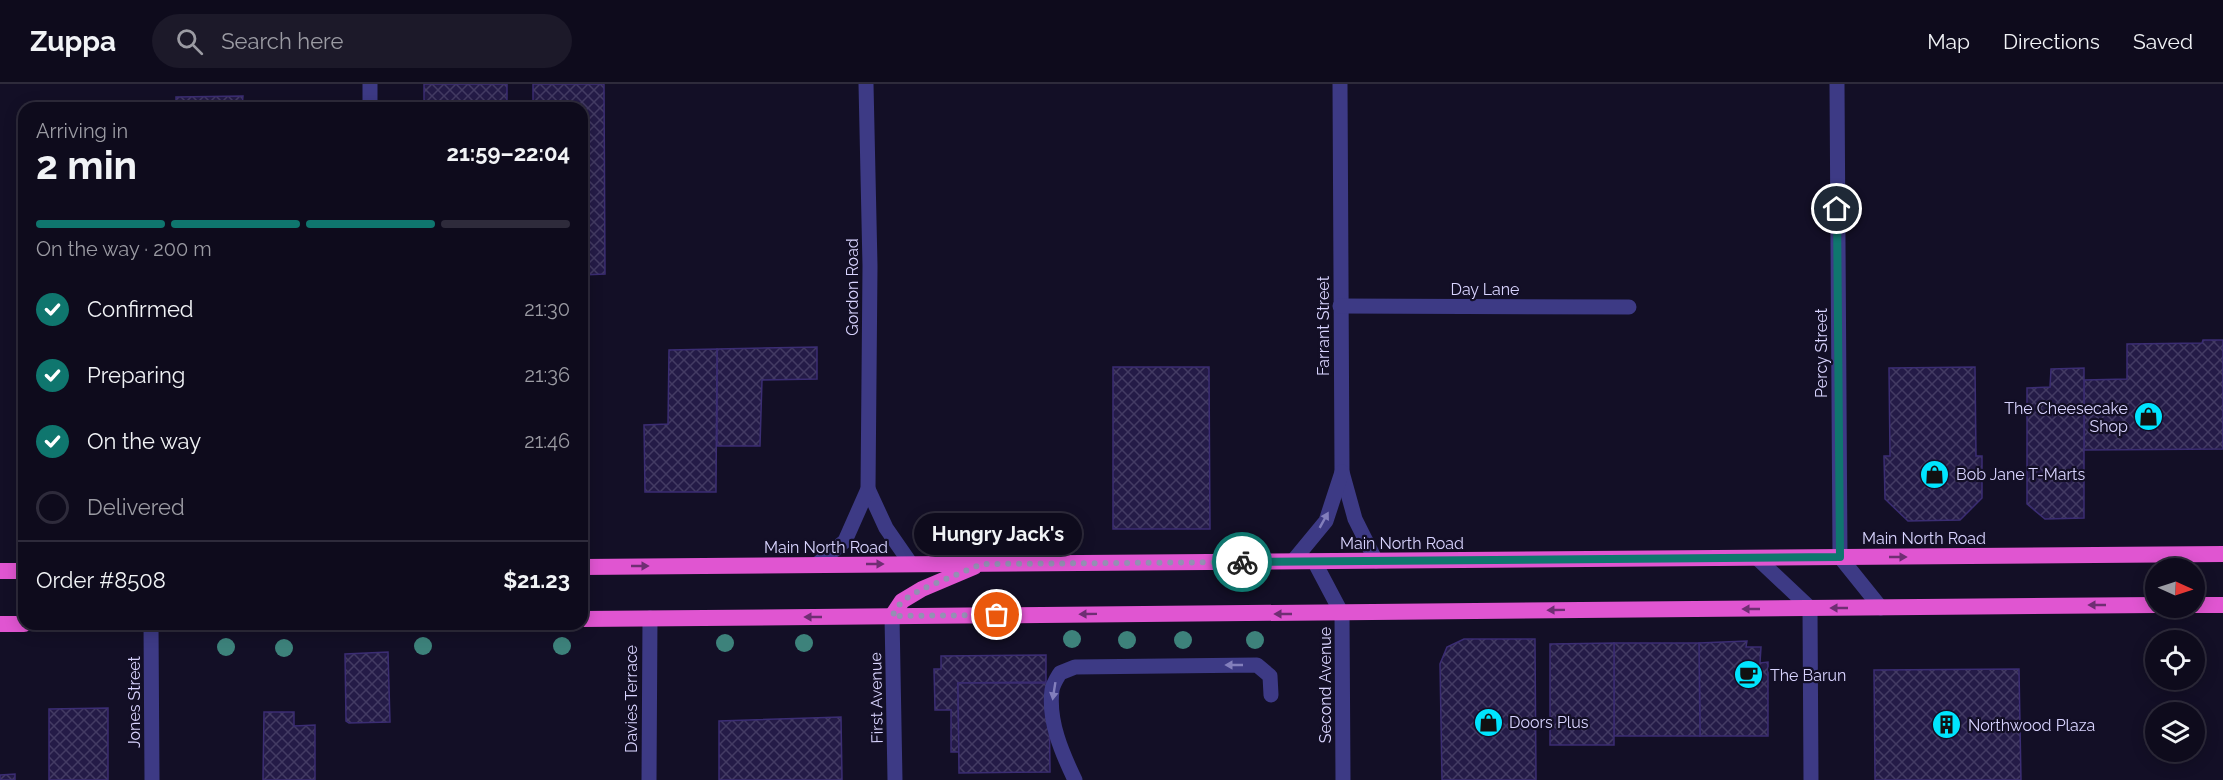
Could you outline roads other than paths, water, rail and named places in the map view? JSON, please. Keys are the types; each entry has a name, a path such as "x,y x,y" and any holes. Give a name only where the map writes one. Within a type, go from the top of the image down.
{"highway":[{"name":"Main North Road","path":"588,567 2223,554"},
{"path":"892,616 902,601 922,589 982,564"},
{"path":"0,571 18,571"},
{"path":"588,619 2145,605"},
{"path":"2205,605 2223,605"},
{"path":"0,624 18,624"}],"street":[{"path":"370,84 370,102"},
{"name":"Gordon Road","path":"816,565 845,541 868,489 870,266 866,84"},
{"name":"Farrant Street","path":"1340,84 1342,471 1355,519 1376,561"},
{"name":"Percy Street","path":"1837,84 1840,557"},
{"name":"Day Lane","path":"1340,306 1629,307"},
{"path":"1293,561 1326,521 1342,471"},
{"name":"Gordon Road","path":"868,489 886,528 911,564"},
{"path":"1840,557 1881,608"},
{"path":"1757,558 1810,608 1811,780"},
{"name":"Second Avenue","path":"1314,561 1342,614 1343,780"},
{"name":"First Avenue","path":"892,616 895,780"},
{"name":"Davies Terrace","path":"649,780 650,618"},
{"name":"Jones Street","path":"151,630 152,780"},
{"path":"1075,780 1062,753 1053,720 1052,689 1060,673 1075,667 1257,665 1270,676 1271,695"}],"place":[{"name":"The Cheesecake Shop","path":"2149,417"},
{"name":"Bob Jane T-Marts","path":"1935,474"},
{"name":"Hungry Jack's","path":"997,615"},
{"name":"The Barun","path":"1749,675"},
{"name":"Doors Plus","path":"1488,722"},
{"name":"Northwood Plaza","path":"1947,725"}]}
